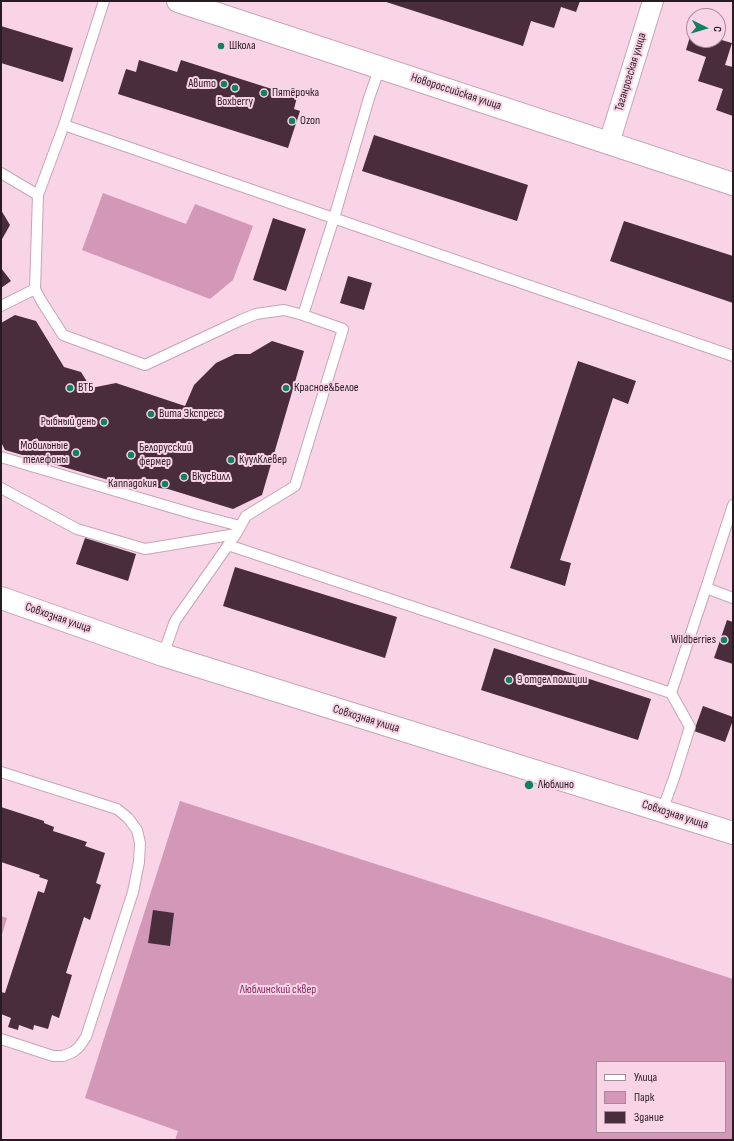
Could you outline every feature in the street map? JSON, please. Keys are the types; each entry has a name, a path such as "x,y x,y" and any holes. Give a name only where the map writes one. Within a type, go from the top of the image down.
{"street":[{"name":"Новороссийская улица","path":"178,1 733,184"},
{"name":"Таганрогская улица","path":"609,143 653,1"},
{"name":"Совхозная улица","path":"1,598 163,655 733,834"}],"lane":[{"path":"104,1 64,125 38,196 35,289 64,335 145,365 256,314 284,310 343,329 295,486 246,516 228,545 175,621 163,655"},
{"path":"303,315 334,218 369,98 380,67"},
{"path":"64,125 733,356"},
{"path":"1,173 38,196"},
{"path":"1,306 35,289"},
{"path":"1,457 194,514 238,530"},
{"path":"1,488 77,529 146,549 238,530"},
{"path":"671,693 733,505"},
{"path":"228,545 671,693 690,727 662,811"},
{"path":"706,588 733,598"},
{"path":"1,772 117,809 128,818 137,830 140,843 139,862 133,892 86,1037 79,1047 73,1052 63,1056 53,1056 1,1039"}],"green space":[{"path":"103,193 186,224 195,204 253,226 233,280 210,299 82,250"},
{"name":"Люблинский сквер","path":"180,801 733,979 733,1140 175,1140 178,1131 85,1098"},
{"path":"1,916 7,918 1,938"}],"building":[{"path":"383,1 580,1 576,12 561,7 554,28 531,21 523,46"},
{"path":"1,26 73,48 63,82 1,63"},
{"path":"726,41 732,43 725,65 733,67 733,116 716,110 723,89 698,81 706,57 686,50 687,48 726,48"},
{"path":"139,60 177,72 181,60 297,97 294,109 300,111 288,148 118,94 126,69 136,72"},
{"path":"374,135 528,185 517,221 362,171"},
{"path":"1,210 10,225 1,241"},
{"path":"273,218 306,229 286,291 253,280"},
{"path":"624,221 733,256 733,303 610,261"},
{"path":"1,268 11,281 1,288"},
{"path":"348,276 372,283 364,310 340,303"},
{"path":"15,315 36,321 64,367 81,372 91,388 116,383 185,406 194,385 216,363 235,354 250,354 272,341 304,351 262,495 233,509 168,489 122,484 5,450 1,442 1,323"},
{"path":"578,361 636,381 628,404 613,398 560,560 571,563 565,586 510,568"},
{"path":"85,538 136,554 128,581 76,564"},
{"path":"235,567 397,617 385,658 223,606"},
{"path":"727,620 733,622 733,664 714,658"},
{"path":"494,648 651,699 638,740 481,690"},
{"path":"703,706 733,717 725,742 694,731"},
{"path":"1,807 44,821 44,823 54,827 53,831 87,842 85,846 105,853 96,883 101,885 90,920 84,917 66,973 72,975 59,1018 52,1015 48,1029 34,1025 33,1030 19,1025 18,1030 8,1027 11,1018 1,1014 1,992 5,993 38,891 44,893 48,880 39,877 40,875 1,862"},
{"path":"153,910 174,913 170,946 148,943"}],"place":[{"name":"Школа","path":"221,46"},
{"name":"Авито","path":"224,84"},
{"name":"Boxberry","path":"235,88"},
{"name":"Пятёрочка","path":"264,93"},
{"name":"Ozon","path":"292,121"},
{"name":"ВТБ","path":"70,388"},
{"name":"Красное&Белое","path":"286,388"},
{"name":"Вита Экспресс","path":"151,414"},
{"name":"Рыбный день","path":"104,422"},
{"name":"Мобильные телефоны","path":"76,453"},
{"name":"Белорусский фермер","path":"131,455"},
{"name":"КуулКлевер","path":"231,460"},
{"name":"ВкусВилл","path":"184,477"},
{"name":"Каппадокия","path":"165,484"},
{"name":"Wildberries","path":"724,640"},
{"name":"9 отдел полиции","path":"509,680"},
{"name":"Люблино","path":"529,785"}]}
